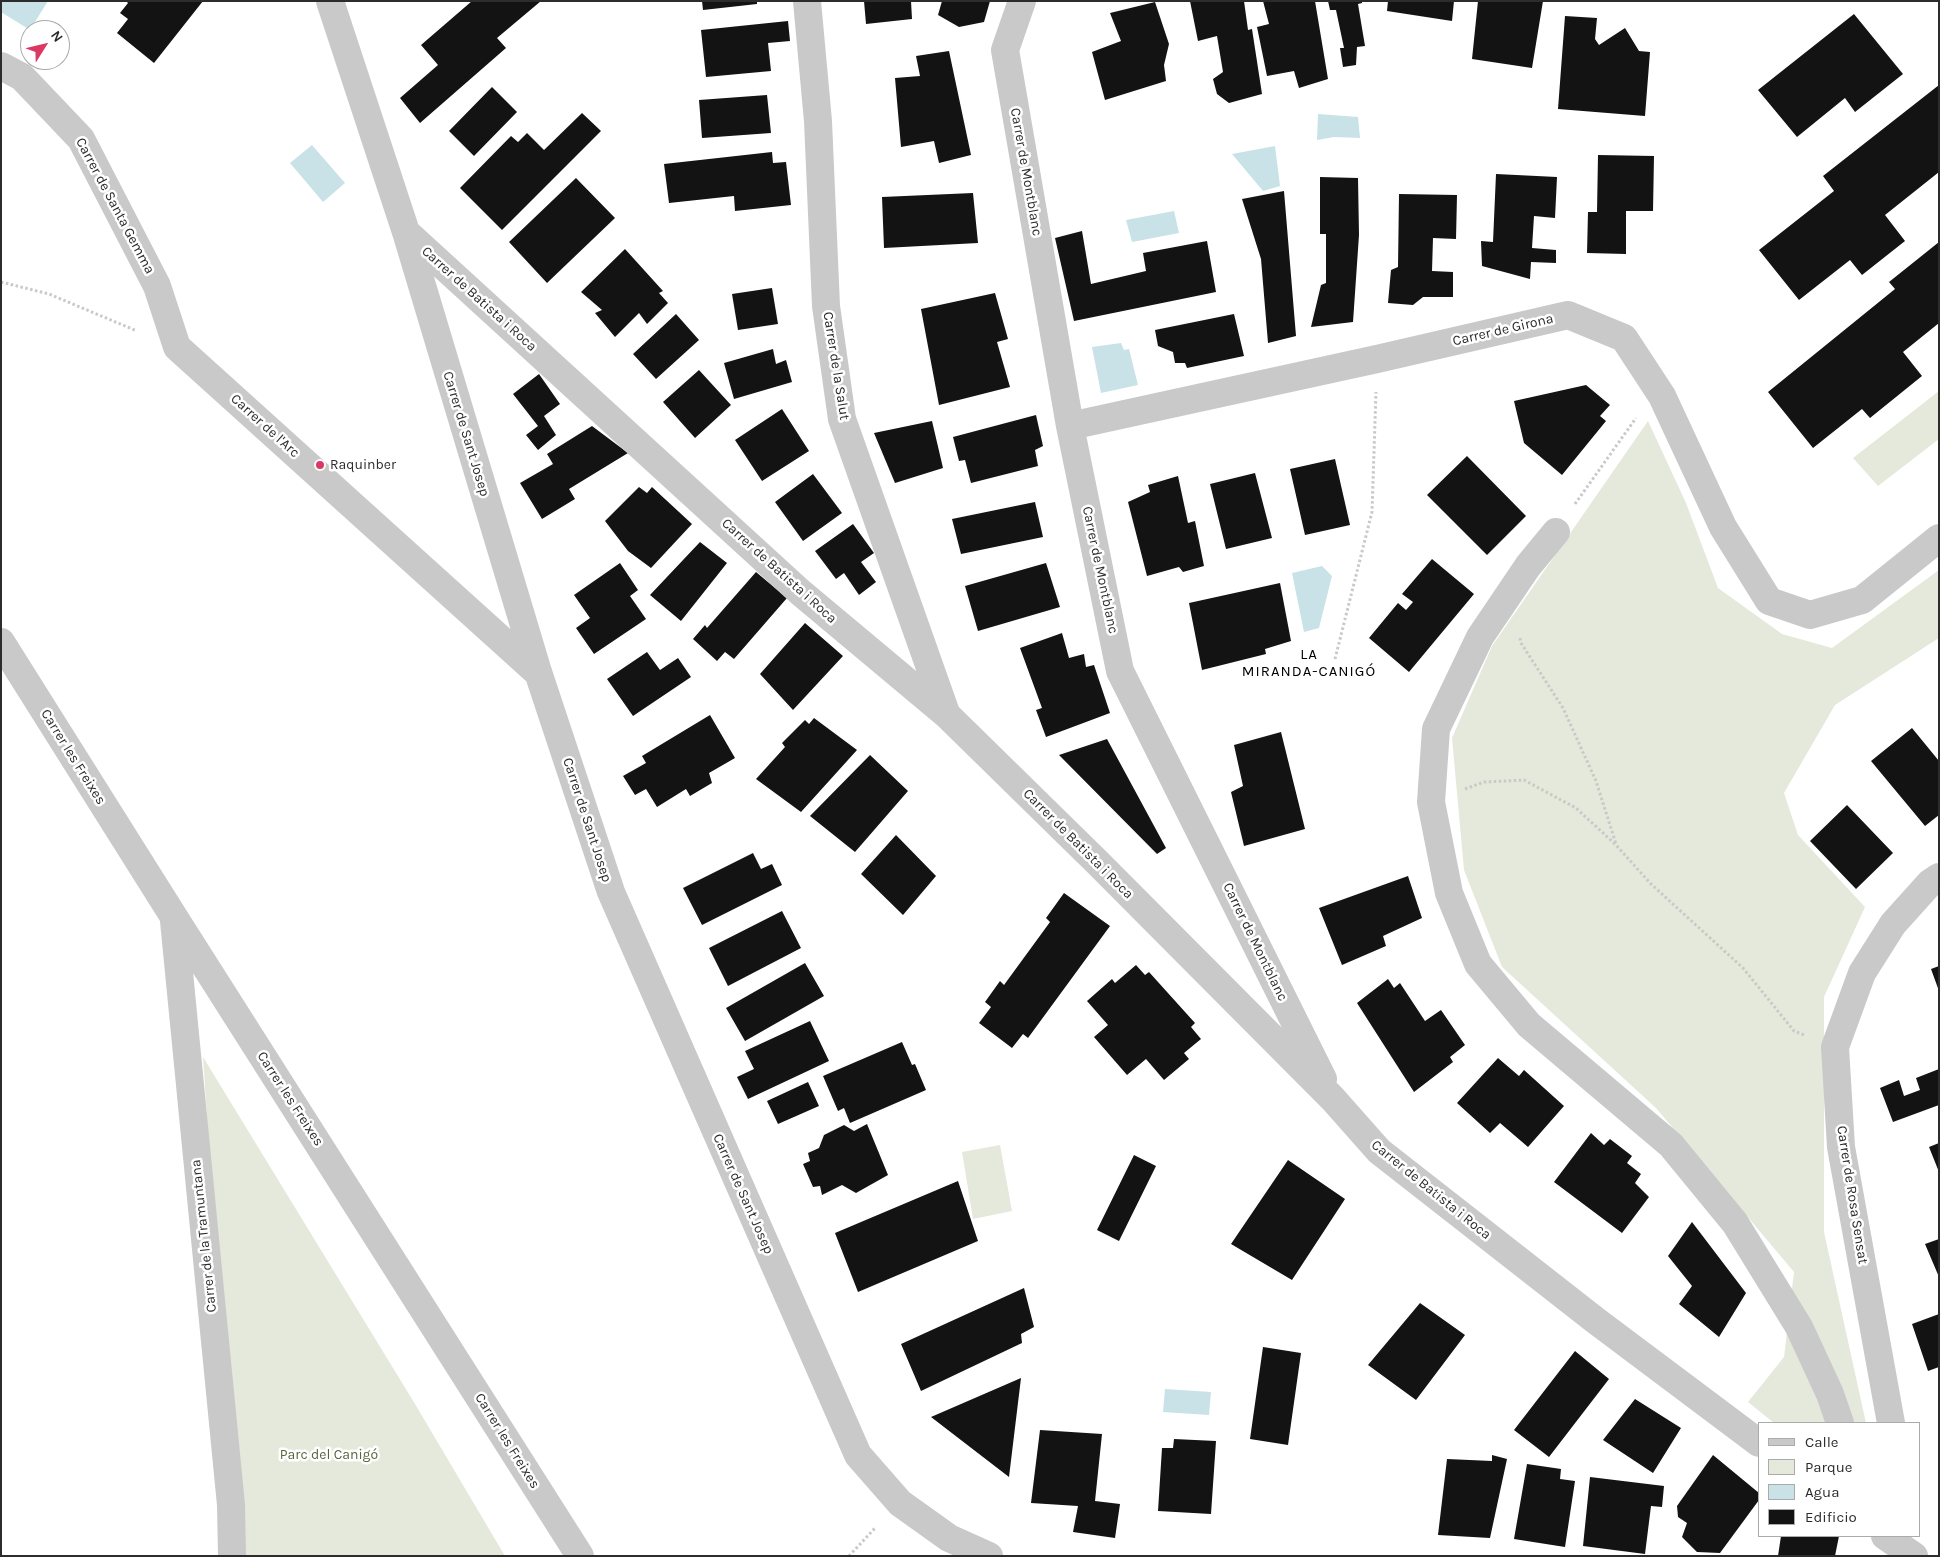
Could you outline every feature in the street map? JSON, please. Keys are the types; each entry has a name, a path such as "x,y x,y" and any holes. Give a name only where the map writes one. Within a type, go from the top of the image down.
{"street":[{"name":"Carrer de Sant Josep","path":"330,1 406,232 538,672 614,901 858,1455 900,1503 949,1538 989,1556"},
{"name":"Carrer de la Salut","path":"807,1 818,121 826,306 842,419 947,715"},
{"name":"Carrer de Montblanc","path":"1022,1 1005,50 1070,426 1120,671 1333,1099"},
{"name":"Carrer de Santa Gemma","path":"1,66 22,77 81,139 157,286 177,347"},
{"name":"Carrer de Batista i Roca","path":"406,232 800,592 947,715 1098,863 1333,1099 1379,1151 1595,1320 1758,1442"},
{"name":"Carrer de Girona","path":"1070,426 1568,315 1624,338 1657,388 1723,527 1769,601 1810,615 1862,600 1939,538"},
{"name":"Carrer de l'Arc","path":"177,347 538,672"},
{"path":"1556,532 1509,594 1480,637 1436,729 1431,802 1449,893 1478,964 1529,1025 1671,1145 1735,1223 1799,1327 1830,1394 1840,1422"},
{"name":"Carrer les Freixes","path":"1,642 580,1556"},
{"name":"Carrer de Rosa Sensat","path":"1891,1422 1841,1147 1836,1047 1862,973 1893,924 1930,883 1939,877"},
{"name":"Carrer de la Tramuntana","path":"174,917 231,1505 232,1556"},
{"path":"1886,1537 1914,1556"},
{"path":"1912,1537 1922,1556"}],"path":[{"path":"1,282 49,294 88,312 177,347"},
{"path":"1335,659 1372,512 1377,359"},
{"path":"1556,532 1657,388"},
{"path":"1509,594 1521,643 1563,708 1596,780 1616,845"},
{"path":"1431,802 1484,782 1524,780 1576,808 1616,845 1651,884 1742,968 1794,1031 1836,1047"},
{"path":"849,1556 900,1503"}],"green space":[{"path":"1939,391 1939,439 1878,486 1853,458"},
{"path":"1648,421 1686,503 1718,588 1782,634 1832,648 1939,570 1939,638 1835,705 1784,793 1798,835 1865,907 1824,997 1824,1232 1866,1422 1773,1422 1748,1402 1784,1357 1794,1272 1656,1108 1502,967 1464,870 1452,738 1492,646"},
{"name":"Parc del Canigó","path":"203,1057 415,1404 505,1556 236,1556"},
{"path":"1000,1145 1012,1211 973,1219 962,1152"}],"water":[{"path":"1,1 48,1 36,20 20,20 20,24 1,12"},
{"path":"1318,114 1358,117 1360,138 1334,137 1317,140"},
{"path":"312,145 345,183 323,202 290,163"},
{"path":"1275,146 1280,186 1263,191 1232,154"},
{"path":"1174,211 1179,233 1132,242 1126,220"},
{"path":"1121,343 1124,350 1129,349 1138,385 1101,393 1092,347"},
{"path":"1322,566 1332,576 1319,628 1304,632 1292,573"},
{"path":"1165,1389 1211,1392 1209,1415 1163,1412"}],"building":[{"path":"126,1 203,1 154,63 117,33 128,19 120,13 128,3"},
{"path":"472,1 541,1 497,38 506,48 420,123 400,98 438,65 421,45"},
{"path":"702,1 757,1 757,4 703,10"},
{"path":"864,1 911,1 912,19 866,24"},
{"path":"942,1 990,1 984,22 959,27 938,15"},
{"path":"1190,1 1244,1 1248,30 1252,29 1262,94 1229,103 1217,94 1213,79 1223,72 1217,36 1198,41"},
{"path":"1263,1 1315,1 1328,79 1299,88 1294,71 1267,76 1257,27 1269,24"},
{"path":"1328,1 1362,1 1362,3 1358,4 1365,46 1357,47 1356,65 1343,67 1340,48 1344,48 1336,10 1330,10"},
{"path":"1388,1 1454,1 1452,21 1387,11"},
{"path":"1478,1 1543,1 1532,68 1472,59"},
{"path":"1155,2 1169,44 1164,65 1166,81 1105,100 1092,52 1121,41 1110,13"},
{"path":"1854,14 1903,74 1855,112 1845,98 1797,137 1758,90"},
{"path":"1565,16 1597,18 1595,39 1599,45 1625,28 1639,51 1650,52 1645,116 1558,109"},
{"path":"788,21 790,41 768,43 771,71 706,77 701,30"},
{"path":"949,51 971,155 939,163 934,141 901,147 895,78 920,76 916,56"},
{"path":"1939,85 1939,172 1885,215 1905,241 1862,275 1850,260 1799,300 1759,250 1834,191 1823,176"},
{"path":"492,87 517,112 474,156 449,131"},
{"path":"767,95 771,133 702,138 699,100"},
{"path":"582,113 601,131 502,230 460,188 511,136 518,142 527,133 544,150"},
{"path":"772,152 773,163 786,162 791,205 735,211 734,196 669,203 664,164"},
{"path":"1598,155 1654,156 1653,211 1626,211 1626,254 1587,253 1588,212 1597,212"},
{"path":"1496,174 1557,177 1555,218 1534,216 1532,248 1556,250 1556,263 1531,262 1530,279 1482,266 1481,241 1493,242"},
{"path":"1320,177 1358,178 1359,235 1353,322 1311,327 1321,285 1326,283 1326,234 1320,234"},
{"path":"576,178 615,218 547,283 509,242"},
{"path":"1284,191 1296,336 1268,343 1261,259 1242,199"},
{"path":"973,193 978,243 884,248 882,197"},
{"path":"1399,194 1457,195 1456,239 1433,238 1432,271 1453,272 1453,297 1423,297 1413,305 1388,303 1391,270 1398,267"},
{"path":"1082,231 1091,284 1146,271 1143,253 1207,241 1216,292 1074,321 1055,238"},
{"path":"1939,242 1939,323 1903,352 1922,376 1870,418 1862,409 1813,448 1768,392 1895,289 1889,282"},
{"path":"625,249 663,291 659,293 668,303 647,324 639,313 615,337 595,313 602,310 581,292"},
{"path":"772,288 778,324 738,330 732,294"},
{"path":"995,293 1008,339 997,342 1010,387 939,405 921,309"},
{"path":"676,314 699,340 656,379 633,354"},
{"path":"1234,314 1244,356 1187,368 1185,363 1175,363 1173,352 1158,346 1155,330"},
{"path":"773,349 776,364 786,360 792,382 734,399 724,363"},
{"path":"699,370 731,405 695,438 663,402"},
{"path":"539,374 560,404 544,416 556,435 538,450 526,435 538,426 513,394"},
{"path":"1586,385 1610,405 1600,416 1606,421 1562,475 1524,443 1514,401"},
{"path":"782,409 809,451 762,481 735,440"},
{"path":"1036,415 1043,446 1035,450 1038,466 971,483 965,460 959,461 953,437"},
{"path":"932,421 943,468 895,483 874,433"},
{"path":"592,426 628,453 569,489 575,499 542,519 520,483 553,464 547,454"},
{"path":"1467,456 1526,516 1487,555 1427,495"},
{"path":"1335,459 1350,525 1305,535 1290,469"},
{"path":"1255,473 1272,538 1226,549 1210,484"},
{"path":"813,474 842,513 803,541 775,502"},
{"path":"1178,476 1188,523 1195,521 1204,566 1183,572 1179,567 1147,576 1128,502 1150,492 1148,485"},
{"path":"639,487 647,493 652,487 692,524 651,568 628,551 605,521"},
{"path":"1035,502 1043,537 961,554 952,519"},
{"path":"853,524 874,553 861,562 876,582 859,595 844,573 836,579 815,551"},
{"path":"700,542 727,563 681,621 650,595"},
{"path":"1432,559 1474,594 1409,672 1369,638 1398,603 1406,610 1413,602 1402,594"},
{"path":"620,563 638,590 630,596 646,619 594,654 576,628 590,618 574,595"},
{"path":"1046,563 1060,607 978,631 965,586"},
{"path":"756,572 787,598 734,659 725,652 717,661 693,639 705,625 707,628"},
{"path":"1280,583 1291,641 1265,649 1266,654 1202,670 1189,603"},
{"path":"805,623 843,656 793,710 760,674"},
{"path":"1062,633 1069,658 1084,654 1086,667 1094,665 1110,713 1046,737 1036,710 1042,708 1020,648"},
{"path":"647,652 660,670 678,658 691,677 633,716 607,679"},
{"path":"710,715 735,758 709,773 712,783 690,796 686,789 657,807 646,789 635,795 623,776 646,763 642,756"},
{"path":"814,718 857,750 801,812 756,779 785,747 782,743 805,720 809,724"},
{"path":"1912,728 1939,761 1939,815 1925,826 1871,761"},
{"path":"1281,732 1305,829 1244,846 1231,792 1243,786 1234,745"},
{"path":"1107,739 1166,848 1157,854 1059,755"},
{"path":"870,755 908,791 855,852 810,816"},
{"path":"1847,805 1893,853 1856,889 1810,841"},
{"path":"896,835 936,876 903,915 861,874"},
{"path":"753,853 761,869 772,864 782,885 702,925 683,888"},
{"path":"1408,876 1422,918 1383,936 1386,946 1342,965 1319,908"},
{"path":"1064,893 1110,926 1028,1038 1023,1034 1012,1048 979,1023 991,1007 985,1002 1000,981 1004,985 1050,922 1046,918"},
{"path":"782,911 801,948 728,986 709,948"},
{"path":"805,963 824,996 745,1041 726,1008"},
{"path":"1136,965 1145,975 1149,972 1195,1023 1191,1027 1201,1039 1184,1053 1189,1059 1164,1080 1146,1059 1127,1075 1094,1037 1108,1025 1087,1001 1112,979 1115,983"},
{"path":"1939,966 1939,991 1931,969"},
{"path":"1388,979 1394,988 1400,983 1425,1021 1441,1010 1465,1045 1450,1057 1453,1062 1414,1092 1357,1003"},
{"path":"810,1021 829,1061 748,1099 737,1077 754,1069 745,1051"},
{"path":"902,1042 912,1065 915,1064 926,1090 850,1123 844,1108 838,1111 823,1076"},
{"path":"1498,1058 1519,1076 1524,1070 1564,1106 1528,1147 1500,1123 1490,1133 1457,1103"},
{"path":"1939,1069 1939,1105 1893,1122 1880,1088 1899,1080 1904,1096 1920,1090 1916,1078"},
{"path":"808,1082 819,1106 778,1124 767,1101"},
{"path":"867,1124 888,1175 856,1193 842,1185 822,1195 820,1186 813,1187 803,1164 810,1161 808,1153 819,1148 824,1135 844,1125 854,1131"},
{"path":"1591,1133 1604,1145 1610,1139 1632,1156 1627,1163 1641,1174 1635,1183 1649,1197 1622,1233 1554,1182"},
{"path":"1939,1143 1939,1172 1929,1147"},
{"path":"1134,1155 1156,1166 1119,1241 1097,1230"},
{"path":"1288,1160 1345,1199 1292,1280 1231,1244"},
{"path":"958,1181 978,1241 858,1292 835,1233"},
{"path":"1692,1222 1746,1293 1719,1337 1679,1304 1692,1286 1668,1256"},
{"path":"1939,1239 1939,1277 1925,1244"},
{"path":"1024,1288 1034,1327 1021,1334 1022,1343 921,1391 901,1344"},
{"path":"1420,1303 1465,1335 1416,1400 1368,1365"},
{"path":"1939,1314 1939,1367 1928,1371 1912,1324"},
{"path":"1263,1347 1301,1353 1288,1445 1250,1439"},
{"path":"1575,1351 1609,1379 1549,1457 1514,1430"},
{"path":"1021,1378 1009,1477 931,1417"},
{"path":"1635,1399 1681,1428 1653,1473 1603,1440"},
{"path":"1040,1430 1102,1434 1095,1501 1120,1504 1115,1538 1073,1532 1078,1506 1031,1503"},
{"path":"1174,1439 1216,1441 1211,1514 1158,1511 1162,1448 1173,1448"},
{"path":"1492,1455 1507,1459 1490,1538 1438,1535 1447,1459 1492,1461"},
{"path":"1713,1455 1758,1492 1758,1501 1720,1553 1697,1552 1682,1537 1687,1523 1678,1517 1677,1506"},
{"path":"1527,1464 1561,1469 1560,1479 1575,1481 1565,1547 1514,1539"},
{"path":"1590,1477 1664,1486 1662,1507 1651,1506 1645,1554 1583,1546"},
{"path":"1781,1537 1839,1537 1835,1556 1778,1556"}],"place":[{"name":"Raquinber","path":"320,465"}],"district":[{"name":"LA MIRANDA-CANIGÓ","path":"1309,664"}]}
